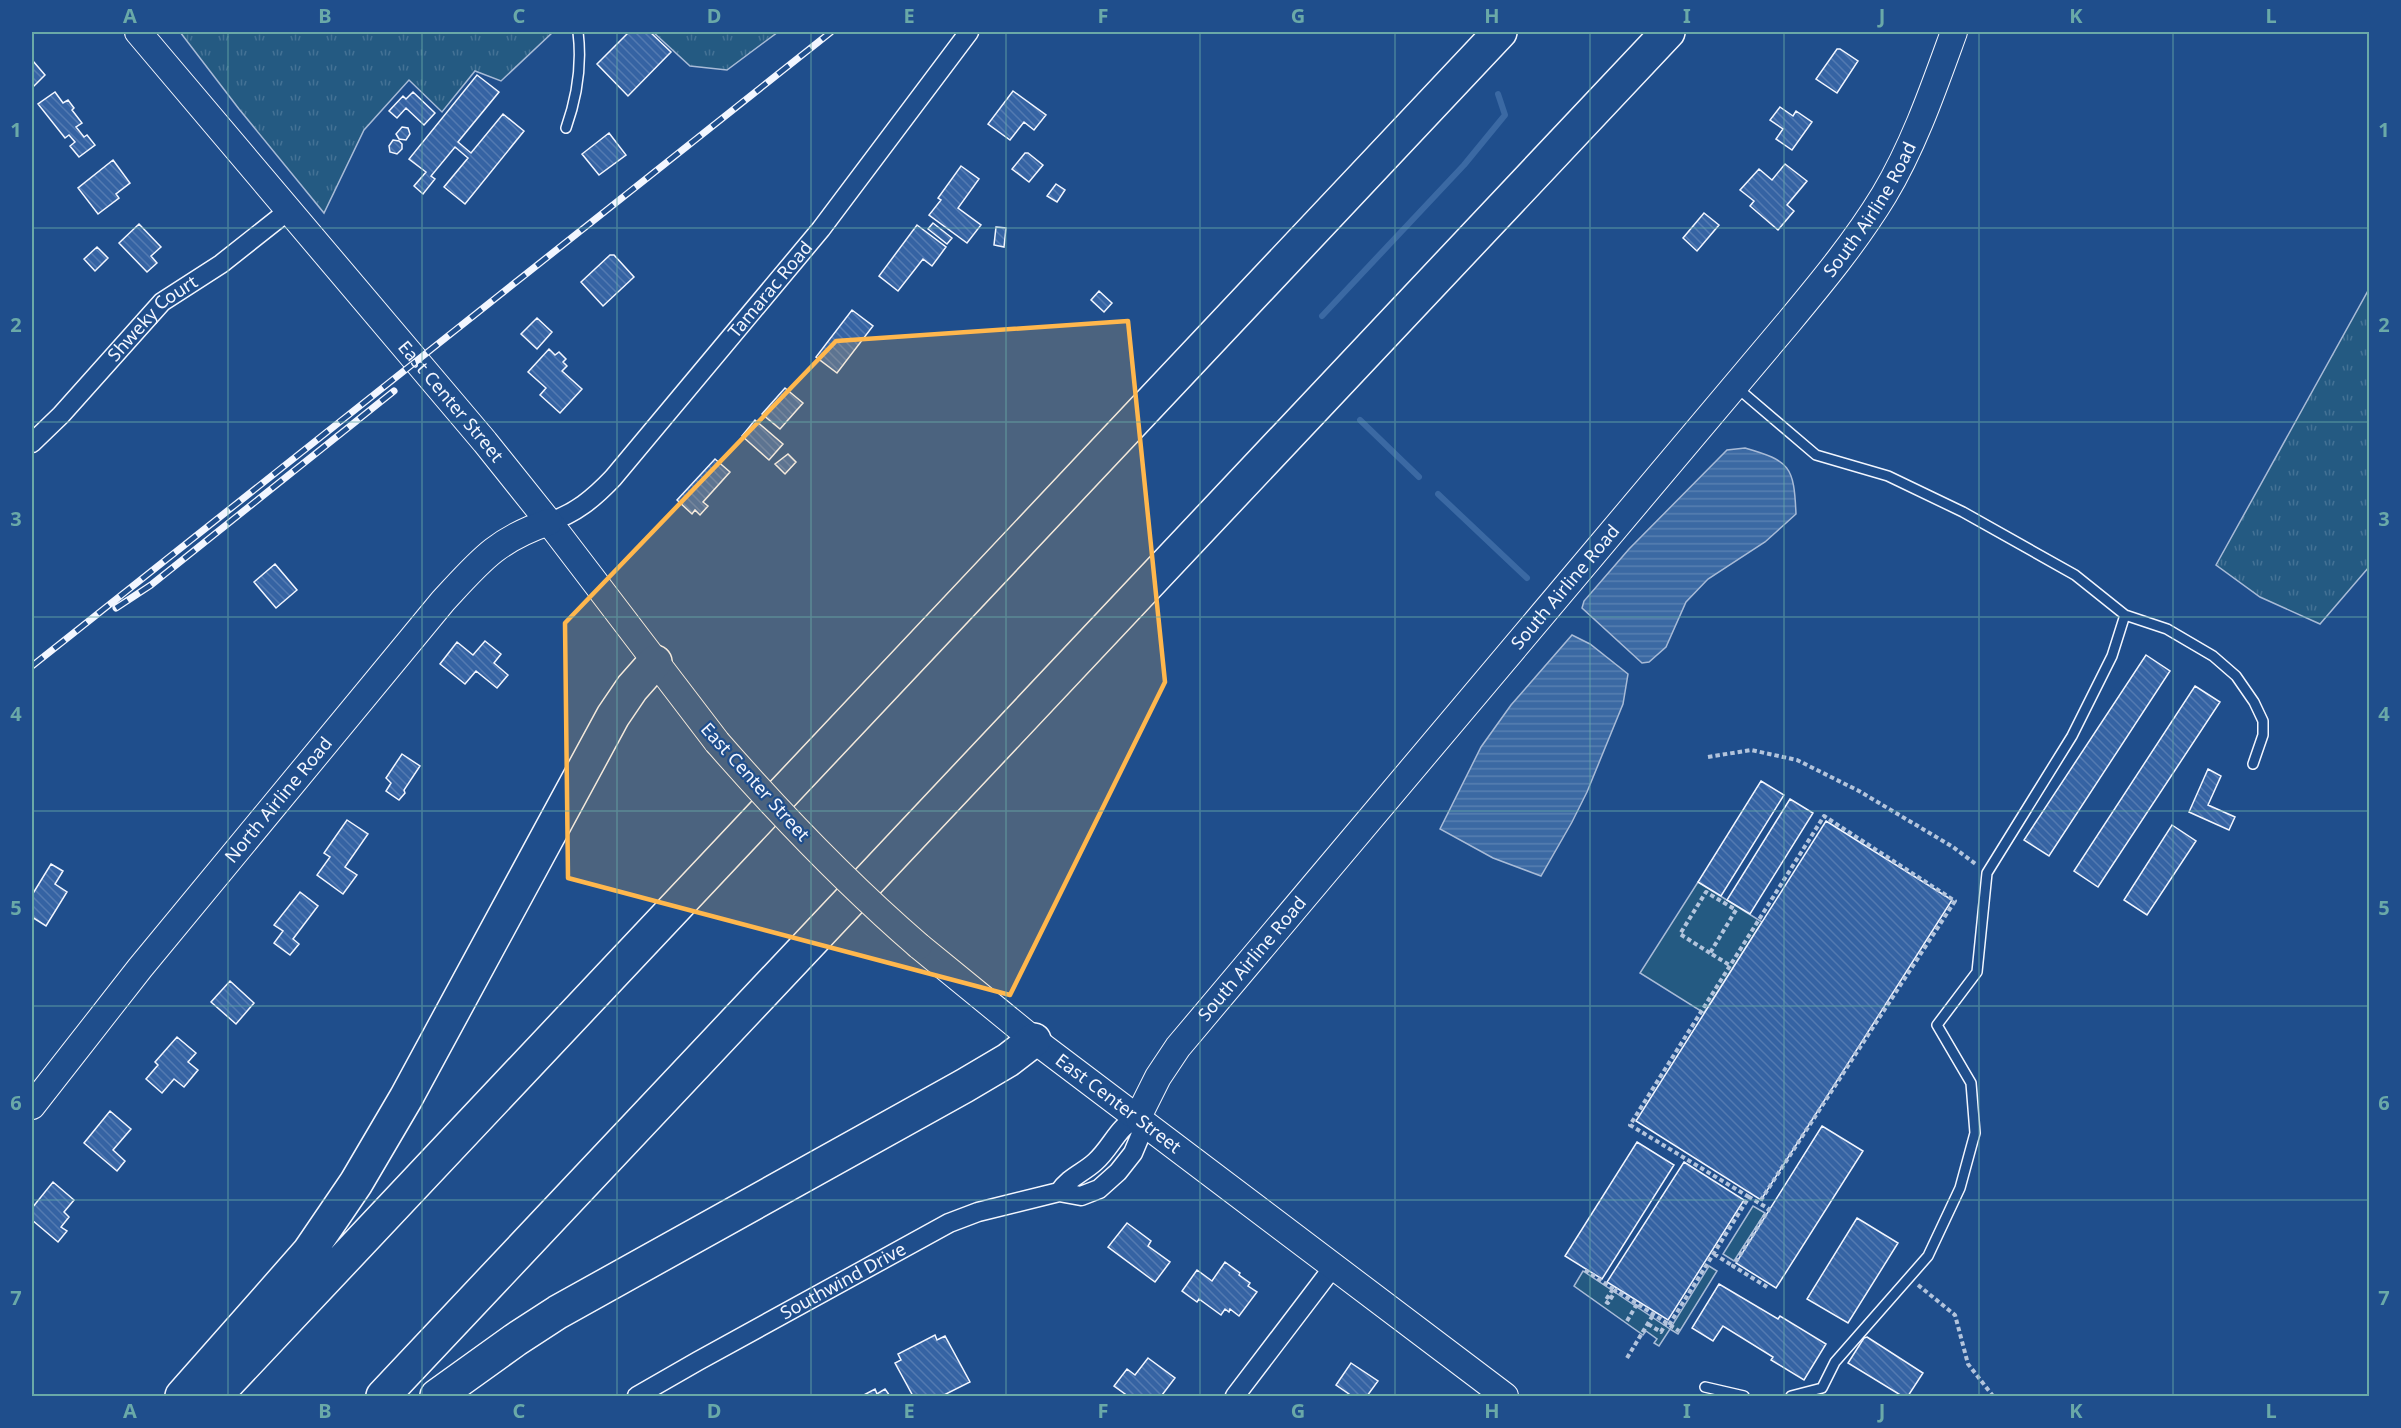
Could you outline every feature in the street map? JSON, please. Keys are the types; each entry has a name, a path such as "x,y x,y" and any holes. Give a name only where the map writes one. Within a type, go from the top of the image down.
{"highway":[{"path":"215,1396 1500,32"},
{"path":"383,1396 1668,32"},
{"path":"182,1396 303,1259 356,1183 406,1098 614,716 632,688 655,662"},
{"path":"437,1396 558,1312 964,1086 1008,1060 1035,1040"}],"main road":[{"name":"East Center Street","path":"138,32 485,442 717,742 784,817 825,858 919,946 1035,1040 1505,1396"},
{"name":"South Airline Road","path":"1138,1117 1158,1077 1178,1047 1829,272 1884,194 1921,117 1954,32"},
{"name":"North Airline Road","path":"32,1106 140,968 443,601 479,562 499,545 516,534 549,522"}],"street":[{"name":"Tamarac Road","path":"549,522 570,514 584,505 613,478 821,229 969,32"},
{"name":"Shweky Court","path":"32,443 61,415 162,302 221,264 288,211"},
{"name":"Southwind Drive","path":"638,1396 664,1379 935,1230 978,1212 1059,1192 1081,1196 1089,1194 1108,1182 1136,1147 1141,1134 1138,1117"},
{"path":"1235,1396 1334,1266"}],"lane":[{"path":"566,128 575,95 580,53 578,32"},
{"path":"1735,386 1816,455 1888,476 1964,512 2075,575 2125,615 2167,628 2213,656 2236,676 2254,702 2263,721 2263,735 2253,764"},
{"path":"1791,1396 1822,1388 1835,1362 1928,1256 1960,1188 1975,1133 1971,1083 1937,1025 1977,972 1987,873 2072,736 2112,656 2125,615"},
{"path":"1705,1387 1744,1396"}],"path":[{"path":"1708,757 1750,750 1797,760 1869,797 1953,847 1987,873"},
{"path":"1733,1266 1769,1209 1630,1125 1824,816 1955,901 1760,1203"},
{"path":"1710,953 1736,910 1706,892 1680,934 1710,953 1731,966"},
{"path":"1648,1324 1661,1332 1668,1324 1749,1197"},
{"path":"1713,1254 1767,1287"},
{"path":"1585,1270 1679,1331"},
{"path":"1909,1277 1954,1316 1968,1364 1993,1396"},
{"path":"1627,1321 1637,1304"},
{"path":"1627,1358 1653,1315"}],"highlighted area":[{"path":"1128,321 1165,682 1010,995 568,878 565,623 836,341"}],"green space":[{"path":"180,32 553,32 501,81 475,71 442,112 409,80 364,130 324,213"},
{"path":"653,32 778,32 727,70 690,66"},
{"path":"2369,289 2369,567 2320,624 2260,597 2216,565"},
{"path":"1698,882 1762,922 1704,1013 1640,973"},
{"path":"1753,1206 1765,1213 1734,1261 1723,1254"},
{"path":"1709,1266 1717,1271 1678,1334 1670,1329"},
{"path":"1583,1271 1670,1329 1659,1346 1654,1343 1657,1339 1646,1331 1643,1335 1574,1286"}],"shaded area":[{"path":"1745,448 1772,457 1787,468 1794,485 1796,514 1765,542 1708,579 1686,602 1666,647 1649,662 1642,663 1582,608 1584,601 1629,549 1727,450"},
{"path":"1572,635 1590,644 1628,674 1623,704 1587,792 1541,876 1493,858 1440,829 1481,747 1511,705"}],"building":[{"path":"629,32 650,32 671,52 628,96 597,64"},
{"path":"1837,49 1858,61 1837,93 1816,79"},
{"path":"33,61 45,75 32,88 32,63"},
{"path":"477,75 499,92 458,142 471,153 503,114 524,131 465,204 444,187 468,158 455,147 431,176 435,179 423,194 414,186 426,172 409,159"},
{"path":"1013,91 1046,115 1034,130 1024,122 1010,140 988,124"},
{"path":"55,92 63,103 68,100 82,123 76,127 95,145 79,157 70,146 75,142 69,135 65,138 38,104"},
{"path":"413,92 435,113 424,125 406,108 397,118 389,111 403,96 406,99"},
{"path":"1780,107 1793,116 1796,111 1812,122 1792,150 1776,139 1783,129 1770,120"},
{"path":"402,127 408,128 410,134 406,140 399,139 396,134"},
{"path":"609,133 626,155 599,175 582,154"},
{"path":"393,140 402,144 402,149 397,154 390,152 389,146"},
{"path":"1025,153 1043,165 1029,182 1012,169"},
{"path":"113,160 130,183 116,194 119,198 98,214 78,188"},
{"path":"1785,164 1807,181 1787,205 1794,211 1778,230 1750,206 1754,201 1740,190 1759,169 1772,180"},
{"path":"961,166 979,179 958,208 981,225 967,243 929,215 941,200 938,198"},
{"path":"1056,184 1065,190 1057,202 1047,196"},
{"path":"1704,213 1719,225 1697,251 1683,238"},
{"path":"933,223 952,238 947,244 928,229"},
{"path":"139,224 161,247 151,256 157,263 147,272 119,243"},
{"path":"917,225 946,247 932,266 923,259 898,291 879,276"},
{"path":"996,227 1006,228 1004,247 994,245"},
{"path":"97,247 108,258 95,271 84,259"},
{"path":"610,255 614,255 634,277 603,306 581,282"},
{"path":"1099,291 1112,303 1104,312 1091,300"},
{"path":"852,310 873,326 837,373 816,357"},
{"path":"537,318 552,332 537,349 521,334"},
{"path":"549,349 555,355 559,352 566,359 563,362 567,366 562,371 582,389 560,413 540,395 546,388 528,372"},
{"path":"785,388 803,403 780,429 762,414"},
{"path":"755,420 783,444 769,460 742,436"},
{"path":"788,454 796,462 785,474 775,464"},
{"path":"715,459 730,472 703,502 708,506 700,515 695,510 692,514 677,500"},
{"path":"275,564 297,590 276,608 254,582"},
{"path":"485,641 501,654 494,663 508,675 497,688 476,671 465,684 440,664 457,642 473,655"},
{"path":"2146,655 2170,671 2049,856 2024,840"},
{"path":"2195,686 2220,702 2098,887 2074,871"},
{"path":"402,754 420,766 399,800 386,791 391,783 386,778"},
{"path":"2208,769 2221,776 2208,805 2235,817 2229,830 2189,812"},
{"path":"1761,781 1784,795 1721,896 1698,882"},
{"path":"1790,799 1813,813 1750,914 1727,900"},
{"path":"347,820 368,834 345,867 357,875 343,894 317,875 330,857 324,853"},
{"path":"1826,821 1952,900 1761,1200 1636,1121"},
{"path":"2172,825 2196,841 2147,915 2124,900"},
{"path":"51,864 63,871 55,884 67,892 46,926 32,917 32,895"},
{"path":"300,892 318,906 293,939 299,944 290,955 274,943 283,931 274,925"},
{"path":"230,981 254,1003 236,1024 211,1002"},
{"path":"177,1037 196,1053 188,1062 198,1070 184,1087 174,1079 162,1093 146,1079 158,1065 155,1062"},
{"path":"110,1111 131,1129 113,1150 125,1161 117,1171 84,1143"},
{"path":"1822,1126 1863,1151 1776,1288 1736,1263"},
{"path":"1637,1142 1674,1165 1602,1279 1565,1256"},
{"path":"1684,1162 1744,1200 1668,1320 1607,1282"},
{"path":"53,1182 74,1200 64,1212 69,1217 61,1227 67,1231 58,1242 32,1220 32,1208"},
{"path":"1857,1218 1898,1243 1848,1323 1807,1299"},
{"path":"1127,1223 1151,1241 1148,1246 1170,1262 1155,1282 1108,1247"},
{"path":"1225,1262 1240,1273 1239,1275 1250,1283 1248,1286 1257,1292 1239,1316 1230,1309 1229,1312 1225,1309 1221,1315 1199,1299 1197,1302 1182,1291 1197,1270 1212,1281"},
{"path":"1719,1284 1778,1319 1780,1316 1826,1344 1804,1380 1771,1360 1773,1357 1723,1326 1713,1341 1692,1328"},
{"path":"935,1335 937,1340 945,1336 970,1382 942,1396 913,1396 895,1363 901,1360 898,1354"},
{"path":"1867,1337 1923,1373 1908,1396 1902,1396 1848,1363 1864,1338"},
{"path":"1148,1358 1175,1378 1162,1395 1164,1396 1128,1396 1114,1386 1127,1369 1135,1375"},
{"path":"1351,1363 1378,1381 1367,1396 1352,1396 1336,1385"},
{"path":"875,1389 877,1394 885,1389 890,1396 862,1396"}],"waterway":[{"path":"1322,316 1464,165 1505,115 1498,94"},
{"path":"1360,420 1419,477"},
{"path":"1438,494 1527,578"}],"railway":[{"path":"32,666 831,32"},
{"path":"116,608 151,585 394,391"}]}
